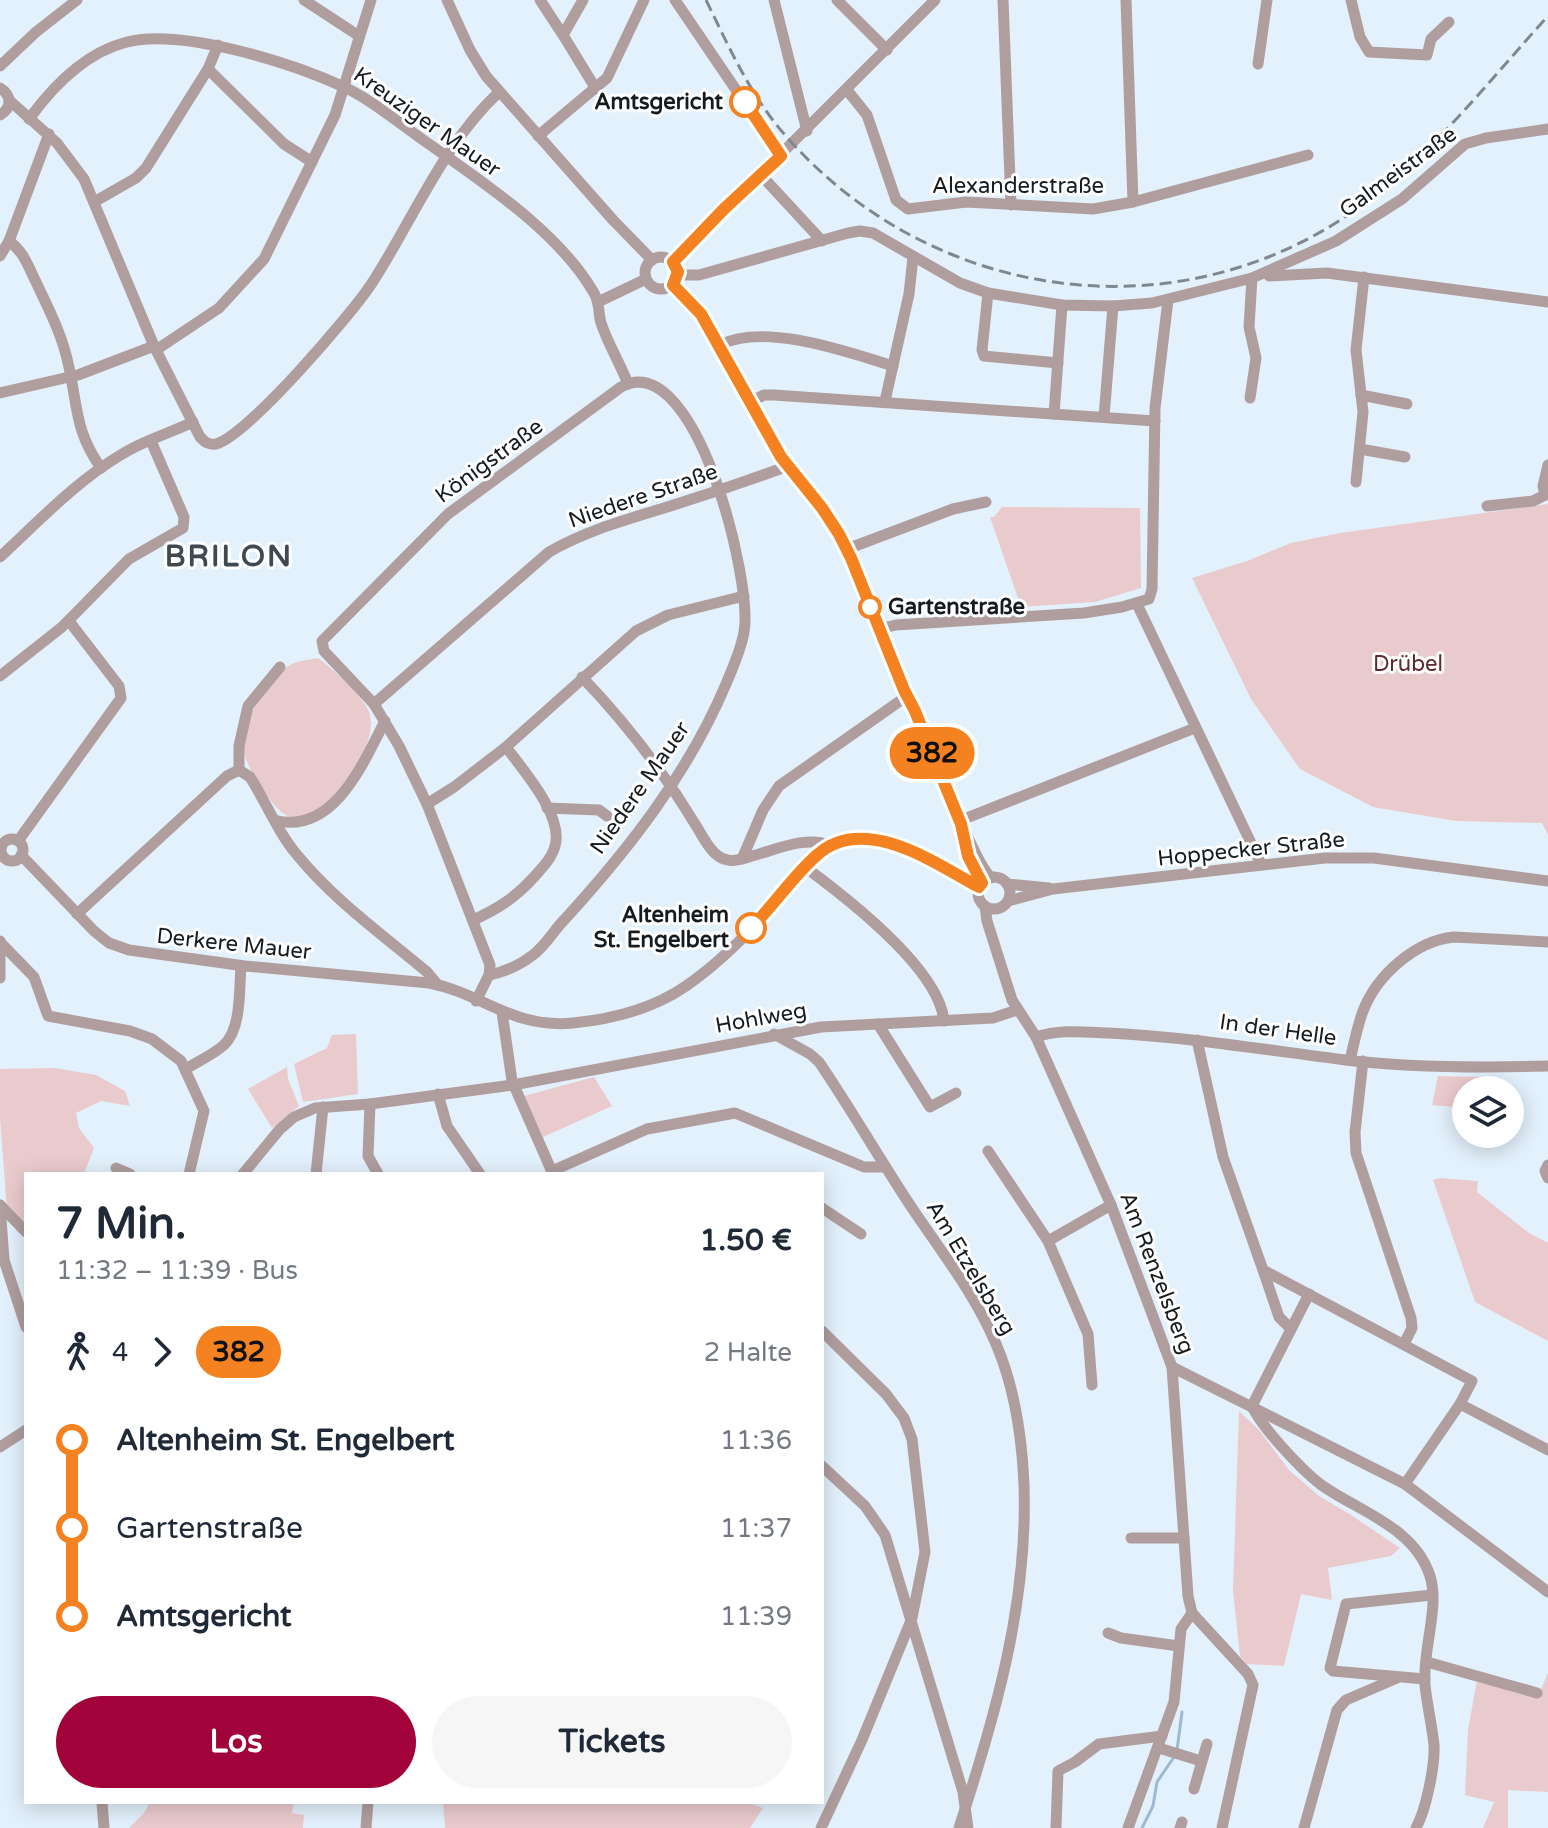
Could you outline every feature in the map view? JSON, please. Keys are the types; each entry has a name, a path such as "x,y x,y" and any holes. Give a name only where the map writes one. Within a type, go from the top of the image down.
{"street":[{"path":"0,66 45,23 77,0"},
{"path":"304,0 359,34"},
{"path":"0,393 70,378 155,348 219,308 260,264 312,162 345,87 371,0"},
{"path":"447,0 470,50 499,92 652,260"},
{"path":"540,0 596,89"},
{"path":"563,35 583,0"},
{"path":"538,136 596,89 610,73 644,0"},
{"path":"675,0 781,156"},
{"path":"774,0 807,131"},
{"path":"837,0 887,50"},
{"path":"673,262 935,0"},
{"path":"1003,0 1011,205"},
{"path":"1126,0 1133,202"},
{"path":"1258,64 1267,0"},
{"path":"1351,0 1360,37 1369,52 1427,55 1431,39 1449,22"},
{"name":"Kreuziger Mauer","path":"29,119 77,69 112,46 131,40 157,38 218,45 301,70 345,87 448,157 553,242 587,283 598,302"},
{"path":"94,202 132,181 146,168 208,69 218,45"},
{"path":"208,69 284,144 312,162"},
{"name":"Alexanderstraße","path":"847,90 867,115 893,194 900,205 908,209 966,202 1085,210 1133,202 1308,155"},
{"path":"3,91 29,119 49,134 77,167 155,348 205,443 216,443 235,432 333,335 371,284 448,157 480,112 499,92"},
{"path":"0,116 8,108 3,91"},
{"path":"0,116 29,119"},
{"name":"Galmeistraße","path":"675,280 866,231 882,237 960,283 988,293 1062,305 1113,306 1168,300 1252,278 1315,251 1372,220 1413,191 1465,144 1548,129"},
{"path":"0,256 9,241 49,134"},
{"path":"761,175 822,241"},
{"path":"9,241 25,258 60,338 84,443 101,468"},
{"path":"673,262 664,257 652,260 646,268 646,279 653,287 660,289 675,280"},
{"path":"885,401 910,286 913,257"},
{"path":"673,262 675,280 698,309 720,345 766,432 788,466 822,508 847,549 960,824 981,866 984,883 978,895 991,908 990,931 1012,1000 1036,1037"},
{"path":"1250,398 1256,358 1249,327 1252,278 1301,272 1364,277 1548,302"},
{"path":"1356,482 1361,395 1356,350 1364,277"},
{"path":"628,384 600,320 598,302 646,279"},
{"path":"988,293 984,356 1058,363"},
{"path":"879,629 896,625 1084,613 1137,604 1151,596 1155,421 1168,300"},
{"path":"1054,414 1062,305"},
{"path":"1104,417 1113,306"},
{"path":"720,345 739,338 787,337 893,366"},
{"name":"Niedere Mauer","path":"489,975 523,962 540,949 620,855 672,786 713,714 744,633 744,596 734,545 704,450 672,399 652,385 638,382 628,384"},
{"name":"Königstraße","path":"374,704 324,651 321,644 324,638 448,514 628,384"},
{"path":"752,401 768,395 1155,421"},
{"path":"1361,395 1407,404"},
{"path":"0,557 30,527 101,468 129,450 193,422"},
{"path":"0,676 69,621 125,563 179,532 184,525 184,517 151,441"},
{"path":"1360,449 1405,457"},
{"path":"1487,506 1533,501 1546,496 1543,486 1548,465"},
{"name":"Niedere Straße","path":"374,704 549,552 603,527 788,466"},
{"path":"847,549 953,509 986,502"},
{"path":"427,804 506,747 628,637 652,621 679,611 744,596"},
{"path":"1137,604 1261,864"},
{"path":"18,841 116,709 122,694 69,621"},
{"path":"239,770 239,746 248,706 280,667"},
{"path":"582,677 672,786 714,852 725,860 742,859 805,841 830,845"},
{"path":"742,859 763,810 779,786 907,696"},
{"path":"374,704 427,804 490,965 489,975 476,1001"},
{"path":"277,821 299,823 317,817 328,809 342,795 385,721"},
{"path":"960,824 1195,728"},
{"path":"473,920 513,899 551,855 556,839 547,808 537,789 506,747"},
{"path":"239,770 250,777 291,848 311,870 437,984"},
{"path":"77,914 227,776 239,770"},
{"path":"547,808 599,810 607,816"},
{"path":"960,824 970,861 984,883"},
{"path":"944,1021 939,998 917,965 805,867 830,845 852,838 879,839 952,873 984,883 1000,879 1007,884 1010,892 1008,901 991,908"},
{"path":"11,839 18,841 22,848 21,855 12,861 2,849 11,839"},
{"name":"Derkere Mauer","path":"21,855 99,936 121,948 158,956 241,966 437,984 502,1012 526,1020 556,1024 593,1020 642,1009 669,997 735,945 805,867"},
{"name":"Hoppecker Straße","path":"1008,901 1053,889 1325,858 1374,858 1548,881"},
{"path":"952,873 966,870 970,861"},
{"name":"Hoppecker Straße","path":"1007,884 1053,889"},
{"path":"1350,1060 1361,1017 1371,996 1384,978 1414,952 1448,937 1548,942"},
{"path":"0,941 0,978"},
{"path":"0,941 34,977 48,1016 145,1036 174,1054 187,1068 204,1111 189,1172"},
{"path":"187,1068 218,1050 229,1039 236,1017 241,966"},
{"name":"Hohlweg","path":"245,1172 287,1122 301,1113 323,1107 370,1104 513,1085 774,1034 837,1026 993,1018 1017,1010"},
{"path":"502,1012 513,1085 553,1172"},
{"path":"878,1024 930,1107 956,1093"},
{"name":"In der Helle","path":"1036,1037 1058,1031 1197,1040 1363,1061 1492,1068 1548,1066"},
{"name":"Am Etzelsberg","path":"774,1034 816,1059 953,1269 989,1330 1004,1366 1018,1416 1025,1521 1017,1612 1008,1660 959,1828"},
{"name":"Am Renzelsberg","path":"1036,1037 1111,1205 1172,1367 1192,1613 1181,1629 1177,1688 1128,1828"},
{"path":"1197,1040 1223,1157 1279,1317 1291,1329"},
{"path":"1363,1061 1355,1132 1356,1153 1411,1318 1411,1331 1404,1344"},
{"path":"438,1094 447,1126 479,1172"},
{"path":"370,1104 368,1156 377,1172"},
{"path":"316,1172 323,1107"},
{"path":"555,1172 647,1129 735,1113 864,1167 885,1167"},
{"path":"988,1151 1048,1241 1088,1334 1092,1385"},
{"path":"1548,1165 1545,1171 1548,1178"},
{"path":"116,1168 125,1172"},
{"path":"0,1205 24,1230"},
{"path":"0,1205 4,1260 24,1321"},
{"path":"1048,1241 1111,1205"},
{"path":"824,1209 861,1234"},
{"path":"1263,1270 1470,1379 1472,1385 1405,1484"},
{"path":"1252,1406 1309,1294"},
{"path":"821,1828 862,1740 912,1618 925,1552 912,1439 904,1418 886,1394 824,1333"},
{"path":"1172,1367 1405,1484 1548,1592"},
{"path":"1460,1404 1548,1450"},
{"path":"1252,1406 1260,1421 1315,1479 1385,1522 1402,1536 1426,1566 1432,1595 1425,1679 1434,1753 1422,1816 1416,1828"},
{"path":"0,1447 24,1431"},
{"path":"824,1468 859,1500 882,1529 912,1618 966,1804 968,1828"},
{"path":"1131,1538 1184,1538"},
{"path":"1425,1679 1331,1671 1344,1607 1348,1603 1432,1595"},
{"path":"1192,1613 1248,1674 1253,1685 1222,1828"},
{"path":"1108,1633 1121,1638 1179,1646"},
{"path":"1427,1662 1537,1693"},
{"path":"1304,1828 1337,1710 1346,1700 1399,1677"},
{"path":"1056,1828 1058,1771 1099,1744 1160,1742 1201,1761"},
{"path":"1194,1789 1207,1744"},
{"path":"102,1804 104,1828"},
{"path":"366,1828 368,1804"}],"green space":[{"name":"Drübel","path":"1548,504 1548,835 1542,823 1456,821 1373,807 1300,769 1251,699 1192,578 1291,543 1340,533"},
{"path":"1002,507 1140,508 1141,588 1095,602 1021,607 990,517 994,517"},
{"path":"318,658 366,705 371,724 369,738 356,768 336,794 316,811 292,818 275,806 252,772 245,755 245,732 254,708 277,676 292,664"},
{"path":"356,1034 358,1094 303,1102 294,1064 327,1048 332,1035"},
{"path":"287,1067 288,1079 299,1106 272,1128 248,1089"},
{"path":"55,1068 96,1075 125,1091 130,1106 101,1101 76,1113 79,1128 94,1148 85,1172 24,1172 24,1226 7,1210 0,1118 0,1069"},
{"path":"1438,1076 1452,1076 1452,1107 1432,1105"},
{"path":"594,1077 612,1106 543,1137 524,1096"},
{"path":"1433,1180 1478,1181 1477,1192 1529,1233 1548,1243 1548,1341 1475,1302"},
{"path":"1239,1411 1259,1430 1289,1470 1319,1496 1400,1548 1391,1556 1328,1568 1332,1600 1301,1594 1284,1666 1247,1664 1240,1656 1233,1591"},
{"path":"1548,1673 1548,1792 1508,1790 1508,1828 1483,1828 1494,1802 1465,1795 1468,1730 1477,1680 1538,1697"},
{"path":"149,1804 294,1804 292,1813 304,1815 303,1828 129,1828"},
{"path":"443,1804 751,1804 763,1808 750,1828 445,1828"}],"waterway":[{"path":"1177,1750 1182,1712"},
{"path":"1142,1828 1153,1806 1157,1782 1174,1757"}],"railway":[{"path":"706,0 741,70 772,120 842,190 906,232 975,263 1048,281 1123,286 1198,278 1272,256 1342,219 1371,199 1425,151 1548,16"}],"bus line":[{"name":"382","path":"745,102 781,156 673,262 678,272 673,285 698,309 781,457 822,508 849,553 961,824 968,856 982,883 979,887 886,841 852,838 819,853 751,928"}],"place":[{"name":"Amtsgericht","path":"745,102"},
{"name":"Gartenstraße","path":"870,607"},
{"name":"Altenheim St. Engelbert","path":"751,928"}],"district":[{"name":"BRILON","path":"229,556"}]}
